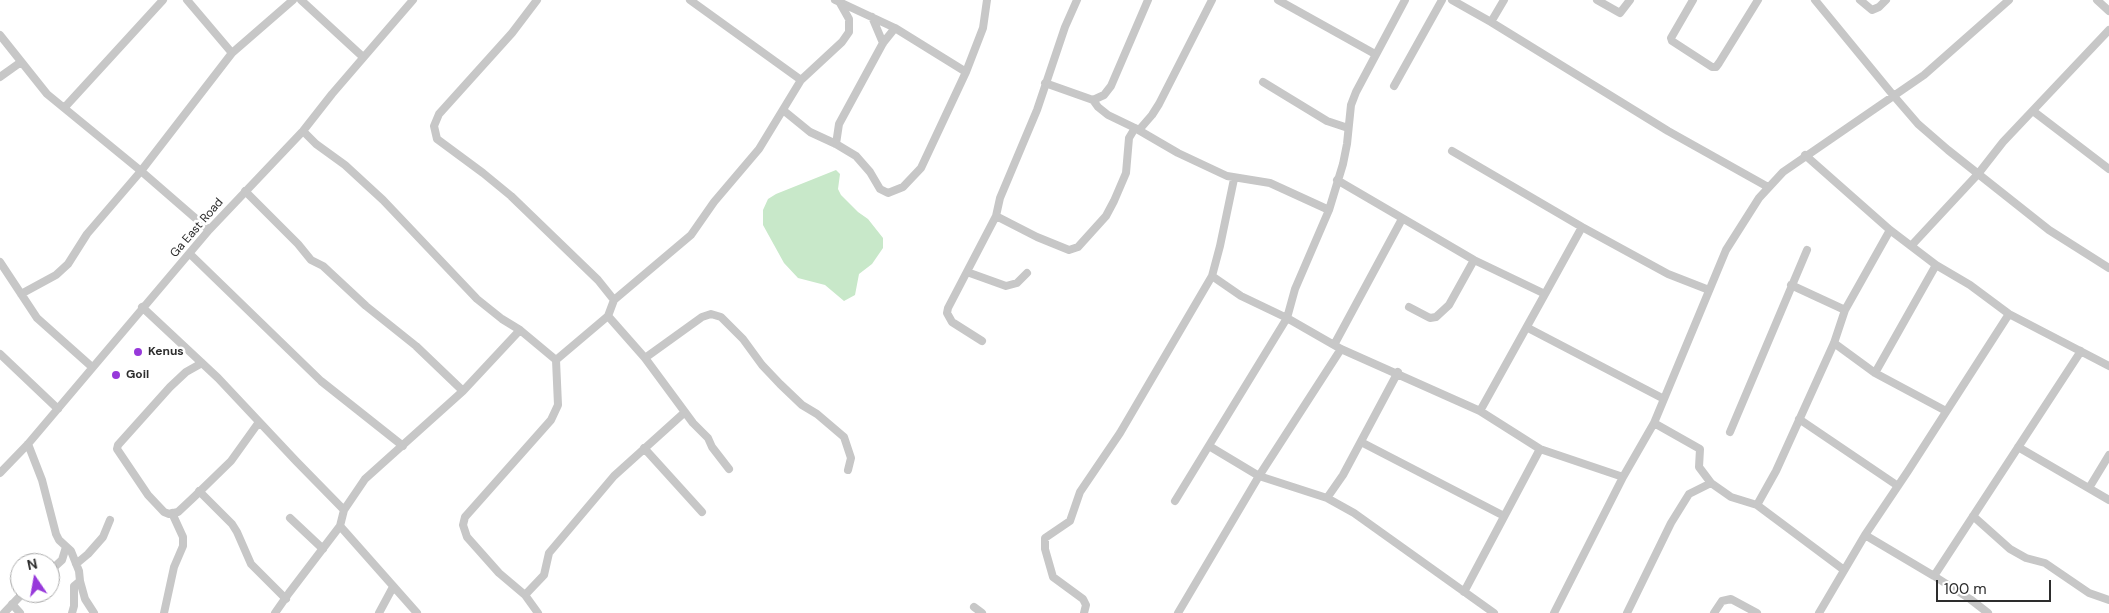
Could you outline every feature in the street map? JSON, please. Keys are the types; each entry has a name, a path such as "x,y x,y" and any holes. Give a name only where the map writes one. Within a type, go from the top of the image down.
{"street":[{"path":"65,107 163,0"},
{"path":"187,0 232,52"},
{"path":"22,294 56,275 68,264 87,234 142,171 232,52 293,0"},
{"path":"301,0 364,57"},
{"name":"Ga East Road","path":"2,467 28,444 142,307 244,191 303,131 413,0"},
{"path":"537,0 512,34 440,114 434,126 438,139 483,172 511,196 598,280 614,300"},
{"path":"690,0 801,80"},
{"path":"783,110 810,132 856,156 865,165 880,189 888,193 903,186 921,168 966,72 983,28 987,0"},
{"path":"982,341 952,322 948,308 996,216 1000,198 1037,110 1065,27 1077,0"},
{"path":"1093,100 1104,95 1111,86 1148,0"},
{"path":"996,216 1037,237 1069,250 1078,247 1106,216 1126,173 1129,138 1152,116 1212,0"},
{"path":"1278,0 1376,54"},
{"path":"1175,501 1286,318 1295,289 1329,210 1344,157 1351,105 1405,0"},
{"path":"1394,86 1442,0"},
{"path":"1452,0 1668,131 1768,187"},
{"path":"1491,22 1504,0"},
{"path":"1597,0 1620,13 1630,0"},
{"path":"1693,0 1671,38 1672,42 1712,67 1716,67 1758,0"},
{"path":"1815,0 1892,96 1918,124 2050,230 2109,268"},
{"path":"1860,0 1872,10 1879,7 1886,0"},
{"path":"1554,613 1623,477 1654,423 1726,250 1768,187 1783,172 1805,155 1924,75 2009,0"},
{"path":"2097,0 2109,11"},
{"path":"556,360 608,316 614,300 691,235 714,202 759,150 801,80 842,42 849,32 849,19 838,2"},
{"path":"838,2 895,28 966,72"},
{"path":"872,17 883,43"},
{"path":"836,144 839,124 883,43 895,28"},
{"path":"1911,246 1978,174 2004,142 2109,30"},
{"path":"0,35 47,94 142,171 209,230"},
{"path":"0,77 21,62"},
{"path":"1263,82 1327,121 1348,128"},
{"path":"1045,83 1093,100 1108,115 1137,129 1178,153 1234,179 1270,183 1329,210"},
{"path":"2033,111 2109,169"},
{"path":"303,131 316,144 345,165 383,200 477,299 502,319 520,330 556,360 558,405 551,420 465,517 462,525 467,537 499,573 525,594 538,613"},
{"path":"1452,150 1582,227 1668,274 1709,290"},
{"path":"1805,155 1890,230 1936,265 1970,285 2009,314 2109,366"},
{"path":"1084,613 1086,605 1084,599 1053,577 1045,549 1045,538 1070,521 1080,492 1120,433 1212,276 1234,179"},
{"path":"1337,180 1474,260 1545,294"},
{"path":"244,191 298,244 311,260 322,266 366,306 408,340 463,391"},
{"path":"1178,613 1338,347 1402,219"},
{"path":"1480,411 1528,328 1582,227"},
{"path":"1758,505 1776,472 1834,343 1845,310 1890,230"},
{"path":"1730,432 1807,250"},
{"path":"190,254 321,381 403,446"},
{"path":"1409,307 1430,318 1436,317 1449,305 1474,260"},
{"path":"0,262 37,318 92,366"},
{"path":"1875,373 1936,265"},
{"path":"967,272 1006,286 1017,283 1026,273"},
{"path":"1212,276 1241,296 1338,347 1398,372 1426,388 1480,411 1540,450 1623,477"},
{"path":"1791,285 1845,310"},
{"path":"142,307 218,378 344,510"},
{"path":"645,358 702,317 711,314 721,317 744,339 762,365 780,384 802,405 817,414 844,438 851,458 848,470"},
{"path":"1818,613 1865,535 2009,314"},
{"path":"608,316 645,358 699,430 708,438 712,447 729,469"},
{"path":"1528,328 1664,399"},
{"path":"275,613 286,599 288,593 340,526 344,510 365,479 463,391 520,330"},
{"path":"1834,343 1875,373 1946,411"},
{"path":"1934,576 2081,351"},
{"path":"0,354 58,409"},
{"path":"202,364 186,372 170,387 118,445 117,449 148,495 164,512 172,514 178,512 231,461 259,422"},
{"path":"1327,498 1361,442 1398,372"},
{"path":"525,594 544,575 549,553 614,476 685,412"},
{"path":"1799,419 1898,486"},
{"path":"1654,423 1700,449 1699,467 1710,483 1731,497 1758,505 1844,570"},
{"path":"1361,442 1504,516"},
{"path":"28,444 42,480 54,529 59,540 66,547 76,564 85,599 94,613"},
{"path":"1209,446 1259,476 1327,498 1354,513 1494,613"},
{"path":"2018,447 2109,500"},
{"path":"644,448 702,512"},
{"path":"1464,592 1540,450"},
{"path":"2089,488 2109,455"},
{"path":"1627,613 1671,523 1689,494 1710,483"},
{"path":"199,491 232,524 251,564 286,599"},
{"path":"164,613 174,567 183,546 183,537 172,514"},
{"path":"1973,516 2010,549 2026,558 2045,563 2089,594 2109,600"},
{"path":"290,518 323,549"},
{"path":"76,564 103,537 110,520"},
{"path":"340,526 417,613"},
{"path":"1865,535 1934,576 1988,613"},
{"path":"60,562 66,547"},
{"path":"72,613 74,586 80,582"},
{"path":"379,613 393,588"},
{"path":"1714,613 1722,601 1731,600 1757,613"},
{"path":"4,613 12,604 20,613"},
{"path":"974,607 982,613"}],"shaded area":[{"path":"836,170 840,174 838,189 841,195 868,219 883,238 883,248 872,264 859,274 855,295 844,301 825,285 798,278 784,263 763,225 763,210 768,199"}],"place":[{"name":"Kenus","path":"138,352"},
{"name":"Goil","path":"116,375"}]}
